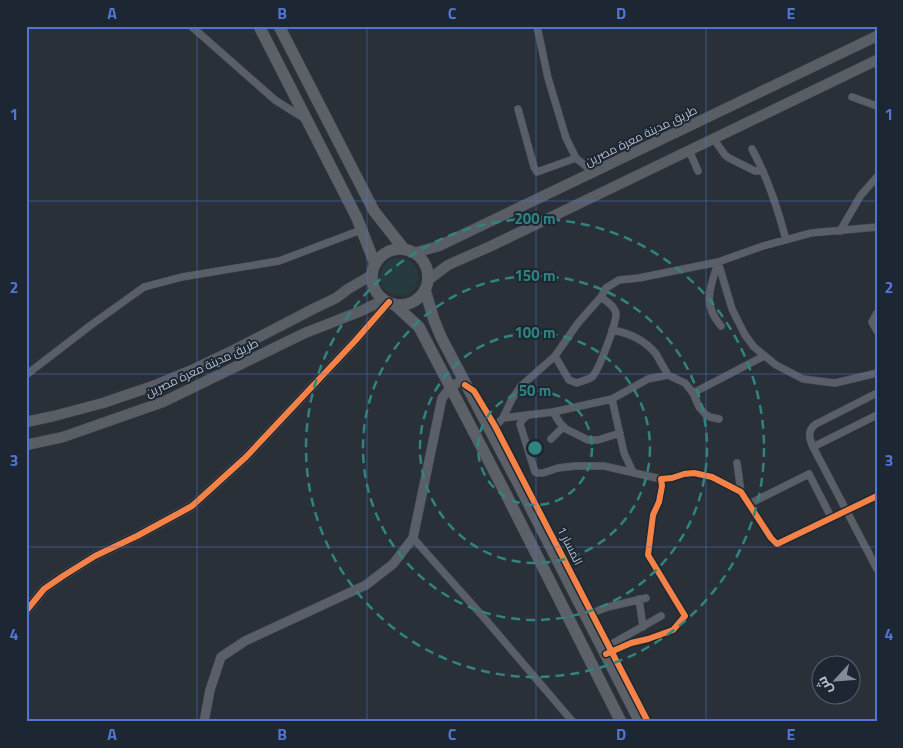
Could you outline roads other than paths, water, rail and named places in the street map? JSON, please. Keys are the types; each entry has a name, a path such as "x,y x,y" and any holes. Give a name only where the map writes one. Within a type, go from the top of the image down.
{"main road":[{"path":"258,26 357,218 373,270 372,283 375,290 418,327 506,494 622,722"},
{"path":"279,26 374,210 409,251 420,258 425,264 427,272 426,285 434,320 441,337 605,651 640,722"},
{"name":"طريق مدينة معرة مصرين","path":"409,251 439,246 877,36"},
{"path":"389,302 402,305 411,303 419,297 426,285 448,265 877,60"},
{"path":"373,270 380,257 387,252 395,249 409,251"},
{"name":"طريق مدينة معرة مصرين","path":"26,422 111,400 192,370 336,298 373,270"},
{"name":"طريق مدينة معرة مصرين","path":"26,445 63,437 163,402 305,333 389,302"}],"street":[{"path":"191,26 275,100 308,121"},
{"path":"537,26 550,85 566,138 576,158 594,173"},
{"path":"852,97 877,106"},
{"path":"518,109 537,172 576,158"},
{"path":"713,138 729,158 755,171 763,171"},
{"path":"752,149 763,171 780,215 786,240"},
{"path":"689,150 698,171"},
{"path":"840,231 861,195 877,177"},
{"path":"491,431 503,418 512,398 522,386 556,356 578,323 601,297 606,288 619,280 639,278 718,262 763,246 811,233 877,227"},
{"path":"26,375 91,324 144,288 182,277 279,261 361,230"},
{"path":"718,262 709,290 709,300 712,312 722,326"},
{"path":"718,262 732,309 745,335 754,347 776,365 803,379 835,383 877,373"},
{"path":"556,356 569,380 577,383 592,377 599,365 616,315 611,305 601,297"},
{"path":"26,611 44,589 63,576 95,556 192,506 246,457 389,302"},
{"path":"877,313 872,322 877,331"},
{"path":"612,330 635,337 646,344 656,354 668,375 685,383 693,393 704,414 718,419"},
{"path":"693,393 764,356"},
{"path":"503,418 553,412 612,399 648,379 668,375"},
{"path":"204,722 210,690 221,657 244,641 366,585 393,564 413,538 441,403 450,388 462,380"},
{"path":"877,393 813,425 809,434 813,447 877,569"},
{"path":"612,399 624,453 633,472"},
{"path":"553,412 563,427 584,438 598,440 620,433"},
{"path":"528,415 520,424 535,472 575,466 604,466 661,479 694,473 712,477 741,492"},
{"path":"813,447 877,415"},
{"path":"550,438 563,427"},
{"path":"737,463 741,492 771,538 777,544 877,496"},
{"path":"748,504 809,474 831,517"},
{"path":"605,651 648,640 673,630 685,616 648,555 653,514 659,502 662,486 661,479"},
{"path":"413,538 573,722"},
{"path":"586,615 608,606 642,598 643,627"},
{"path":"605,651 661,616"}]}
